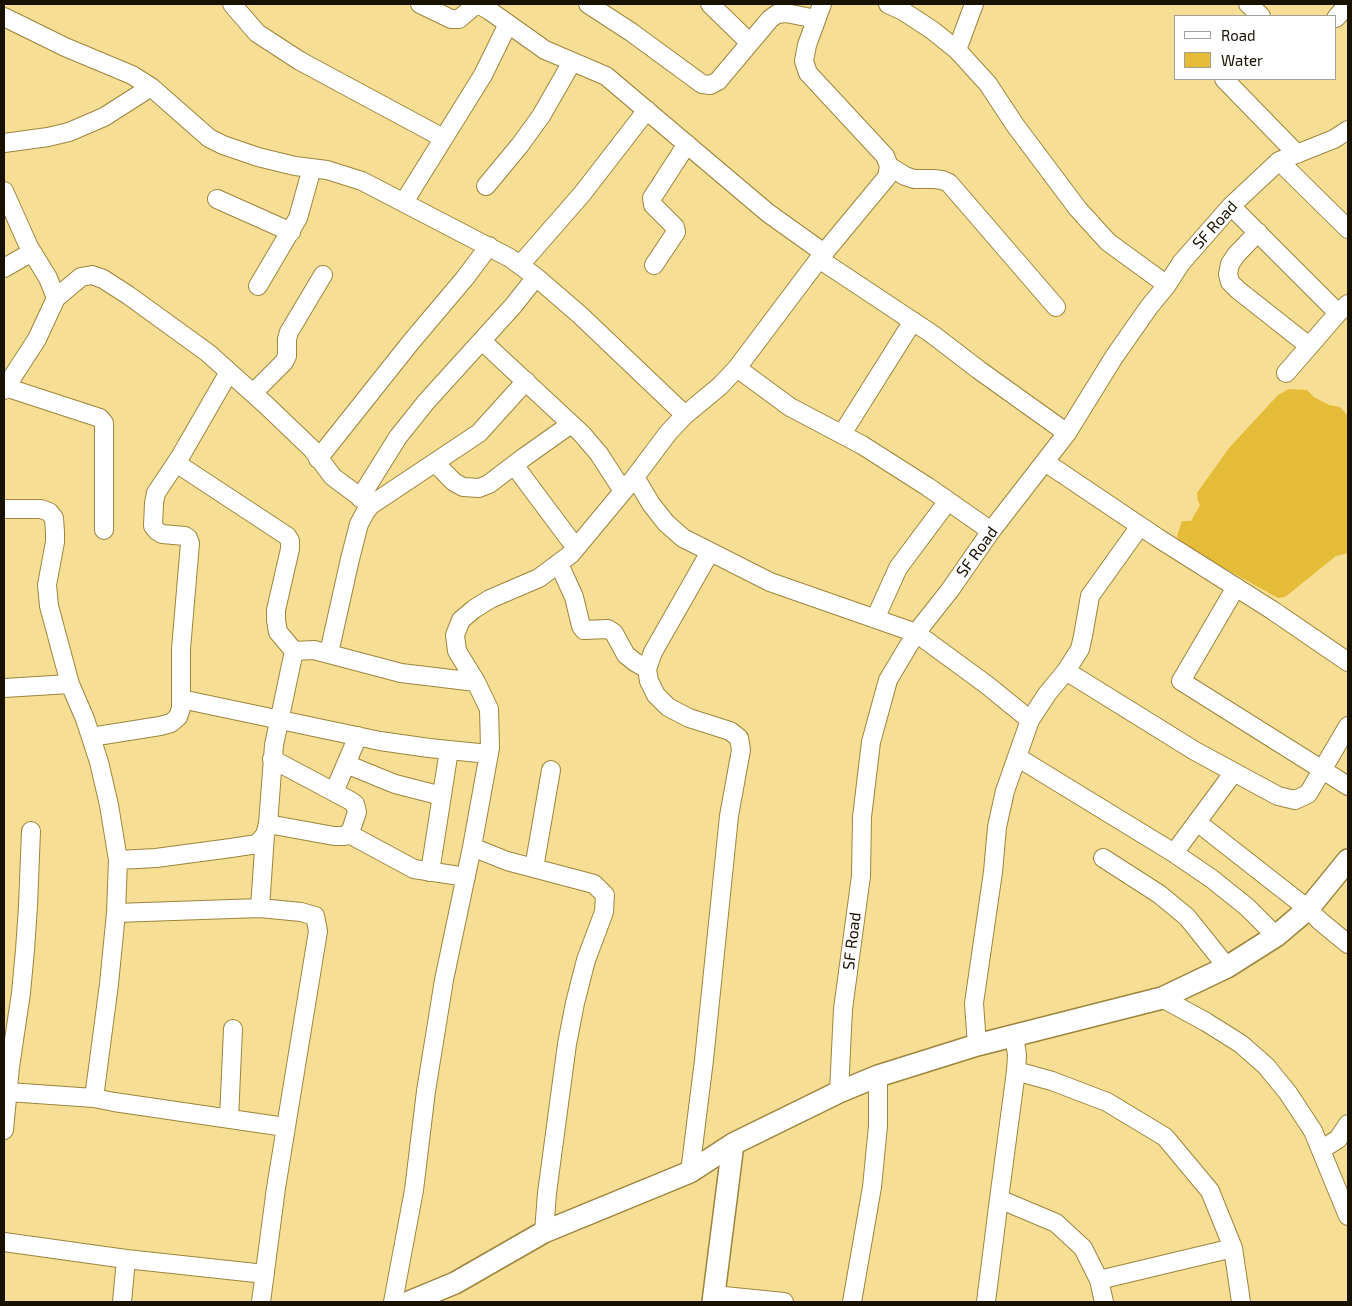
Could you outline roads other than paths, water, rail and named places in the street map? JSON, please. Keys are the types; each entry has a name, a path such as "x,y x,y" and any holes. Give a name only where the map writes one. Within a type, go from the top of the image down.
{"street":[{"path":"232,4 257,33 292,55 443,138"},
{"path":"420,4 452,19 459,19 473,7 480,5 545,50 606,76 821,256 932,334 1067,433"},
{"path":"393,1302 414,1190 444,980 472,848 489,754 489,709 476,682 457,651 455,635 461,620 490,599 538,578 559,564 576,548 624,491 668,432 720,386 737,368 821,256 887,177 889,166 885,156 808,73 804,61 807,45 819,11 777,14 770,19 718,81 710,85 702,84 631,32 588,4"},
{"path":"710,4 750,44"},
{"path":"888,4 903,11 932,30 958,50 988,84 1015,125 1078,209 1108,242 1167,285"},
{"path":"958,50 974,4"},
{"path":"1248,4 1260,15"},
{"path":"1337,17 1348,4"},
{"path":"4,17 66,47 132,75 151,87 209,138 258,157 346,175 362,181 489,246 536,277 580,315 685,415"},
{"path":"404,202 483,75 508,24"},
{"path":"486,186 541,116 572,62"},
{"path":"1225,80 1297,154"},
{"path":"4,142 48,137 69,132 104,117 151,87"},
{"path":"520,265 582,194 647,110"},
{"name":"SF Road","path":"839,1092 844,1009 860,876 862,817 871,742 888,680 916,633 1067,433 1114,357 1181,263 1231,206 1279,161 1334,139 1348,130"},
{"path":"654,265 676,232 675,227 653,205 652,198 687,144"},
{"path":"1279,161 1348,229"},
{"path":"889,166 914,180 934,179 949,183 1056,307"},
{"path":"258,286 298,218 312,168"},
{"path":"4,192 32,252 48,278 56,298"},
{"path":"217,199 291,232"},
{"path":"1231,206 1343,309 1286,373"},
{"path":"1258,232 1230,264 1228,274 1230,282 1310,346"},
{"path":"318,459 489,246"},
{"path":"4,268 32,252"},
{"path":"104,530 104,423 100,418 5,389 37,339 56,298 81,277 92,275 103,279 193,342 253,393 312,450 333,478 366,501"},
{"path":"253,393 284,362 287,356 289,332 323,275"},
{"path":"330,654 350,559 360,524 366,511 366,501 398,437 426,402 482,341 536,277"},
{"path":"842,434 913,322"},
{"path":"482,341 571,424 599,454 624,491"},
{"path":"737,368 790,407 862,445 948,501 991,532"},
{"path":"91,737 171,723 178,717 181,699 181,649 190,543 185,536 162,534 153,526 156,493 176,464 229,372"},
{"path":"366,501 435,463 479,433 526,381"},
{"path":"435,463 454,482 470,489 479,488 489,484 571,424"},
{"path":"1046,462 1348,662"},
{"path":"176,464 287,536 290,541 290,549 276,610 276,620 278,632 294,651"},
{"path":"514,465 576,548"},
{"path":"635,477 651,504 666,523 683,538 770,582 916,633 987,685 1030,720"},
{"path":"875,619 898,568 948,501"},
{"path":"4,509 41,509 49,512 54,518 55,542 47,585 49,606 70,684 99,762 109,805 118,860 116,912 109,984 94,1098"},
{"path":"977,1044 974,1003 993,872 997,827 1005,791 1030,720 1080,649 1090,596 1140,526"},
{"path":"690,1172 704,1060 729,816 741,750 739,738 730,731 689,718 668,708 656,696 649,682 646,668 653,652 710,552"},
{"path":"559,564 574,597 581,626 584,630 608,629 614,633 626,656 646,668"},
{"path":"1236,587 1181,680 1348,786"},
{"path":"294,651 314,650 401,673 476,682"},
{"path":"260,908 272,759 294,651"},
{"path":"1066,671 1195,751 1278,796 1295,800 1308,794 1348,726"},
{"path":"4,688 70,684"},
{"path":"181,699 358,736 409,745 489,754"},
{"path":"334,792 358,736"},
{"path":"430,872 449,750"},
{"path":"1017,757 1174,853 1212,879 1276,936"},
{"path":"272,759 349,800 357,808 349,834"},
{"path":"346,764 395,784 442,796"},
{"path":"534,868 551,770"},
{"path":"1174,853 1234,772"},
{"path":"1197,822 1308,909 1320,922 1348,944"},
{"path":"118,860 164,857 257,844 267,829"},
{"path":"267,829 334,836 349,834 405,864 430,872 466,877"},
{"path":"4,1130 25,950 31,831"},
{"path":"472,848 507,861 594,884 605,895 604,912 586,960 567,1044 547,1193 544,1232"},
{"path":"1103,858 1159,894 1187,917 1227,967"},
{"path":"409,1302 455,1283 544,1232 690,1172 733,1144 839,1092 878,1076 977,1044 1162,998 1227,967 1276,936 1308,909 1348,860"},
{"path":"116,912 260,908 301,912 315,916 318,931 285,1127 261,1302"},
{"path":"1162,998 1241,1044 1266,1066 1288,1093 1313,1131 1348,1216"},
{"path":"230,1118 233,1029"},
{"path":"986,1302 1016,1071 1017,1054 1014,1035"},
{"path":"1016,1071 1052,1081 1106,1102 1165,1137 1210,1191 1233,1248 1241,1302"},
{"path":"852,1302 872,1187 878,1126 878,1076"},
{"path":"8,1092 94,1098 285,1127"},
{"path":"1321,1150 1338,1139 1348,1124"},
{"path":"733,1144 713,1299 784,1302"},
{"path":"999,1199 1056,1223 1083,1248 1099,1280 1104,1302"},
{"path":"4,1242 126,1259 264,1274"},
{"path":"1099,1280 1233,1248"},
{"path":"122,1302 126,1259"}],"water":[{"path":"1289,389 1307,390 1314,397 1329,405 1340,407 1348,416 1348,553 1336,556 1285,597 1278,598 1186,547 1179,542 1177,536 1182,521 1191,521 1200,505 1197,493 1229,448 1278,395"}]}
